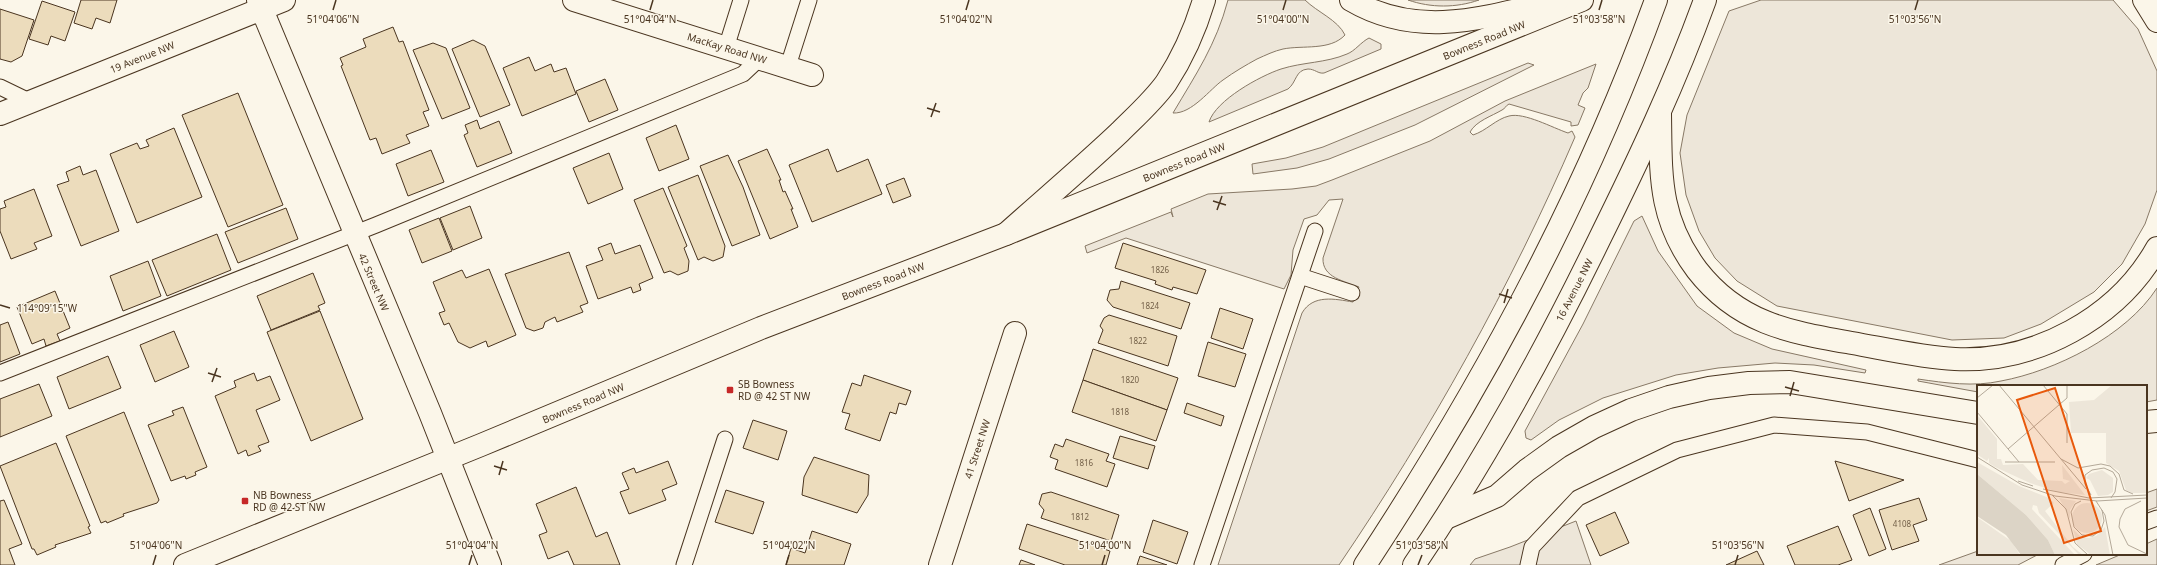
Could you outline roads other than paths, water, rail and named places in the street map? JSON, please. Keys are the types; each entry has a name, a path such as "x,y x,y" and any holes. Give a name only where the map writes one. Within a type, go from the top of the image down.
{"main road":[{"name":"19 Avenue NW","path":"0,114 260,4 284,0"},
{"name":"MacKay Road NW","path":"574,0 759,59 788,66 812,75"},
{"path":"1006,234 1108,143 1151,101 1165,84 1183,54 1194,32 1204,0"},
{"path":"1351,0 1374,12 1394,18 1449,23 1469,21 1558,0"},
{"name":"Bowness Road NW","path":"185,565 761,328 1006,234 1582,0"},
{"path":"1365,565 1437,451 1493,352 1564,214 1614,106 1656,0"},
{"name":"16 Avenue NW","path":"1414,565 1489,450 1536,364 1624,191 1674,82 1705,0"},
{"path":"2144,0 2157,21"},
{"name":"42 Street NW","path":"260,4 448,458 490,565"},
{"path":"1660,113 1663,194 1667,212 1677,238 1697,270 1713,288 1731,304 1773,326 1796,333 1922,355 1956,359 1989,357 2022,351 2054,340 2083,324 2110,305 2134,282 2157,248"},
{"name":"41 Street NW","path":"940,565 1015,333"},
{"path":"1446,518 1497,496 1540,460 1594,427 1630,410 1662,399 1709,388 1749,383 1790,382 1977,412"},
{"path":"2147,422 2157,421"}],"lane":[{"path":"726,48 741,0"},
{"path":"788,66 809,0"},
{"path":"0,374 354,234 743,74 759,59"},
{"path":"0,87 31,102"},
{"path":"1202,565 1315,231"},
{"path":"1300,276 1352,293"},
{"path":"1528,565 1532,547 1578,498 1677,450 1774,425 1867,432 1977,460"},
{"path":"684,565 725,438"},
{"path":"2147,522 2157,518"},
{"path":"2063,565 2082,555"}],"place":[{"name":"SB Bowness RD @ 42 ST NW","path":"730,390"},
{"name":"NB Bowness RD @ 42 ST NW","path":"245,501"}]}
